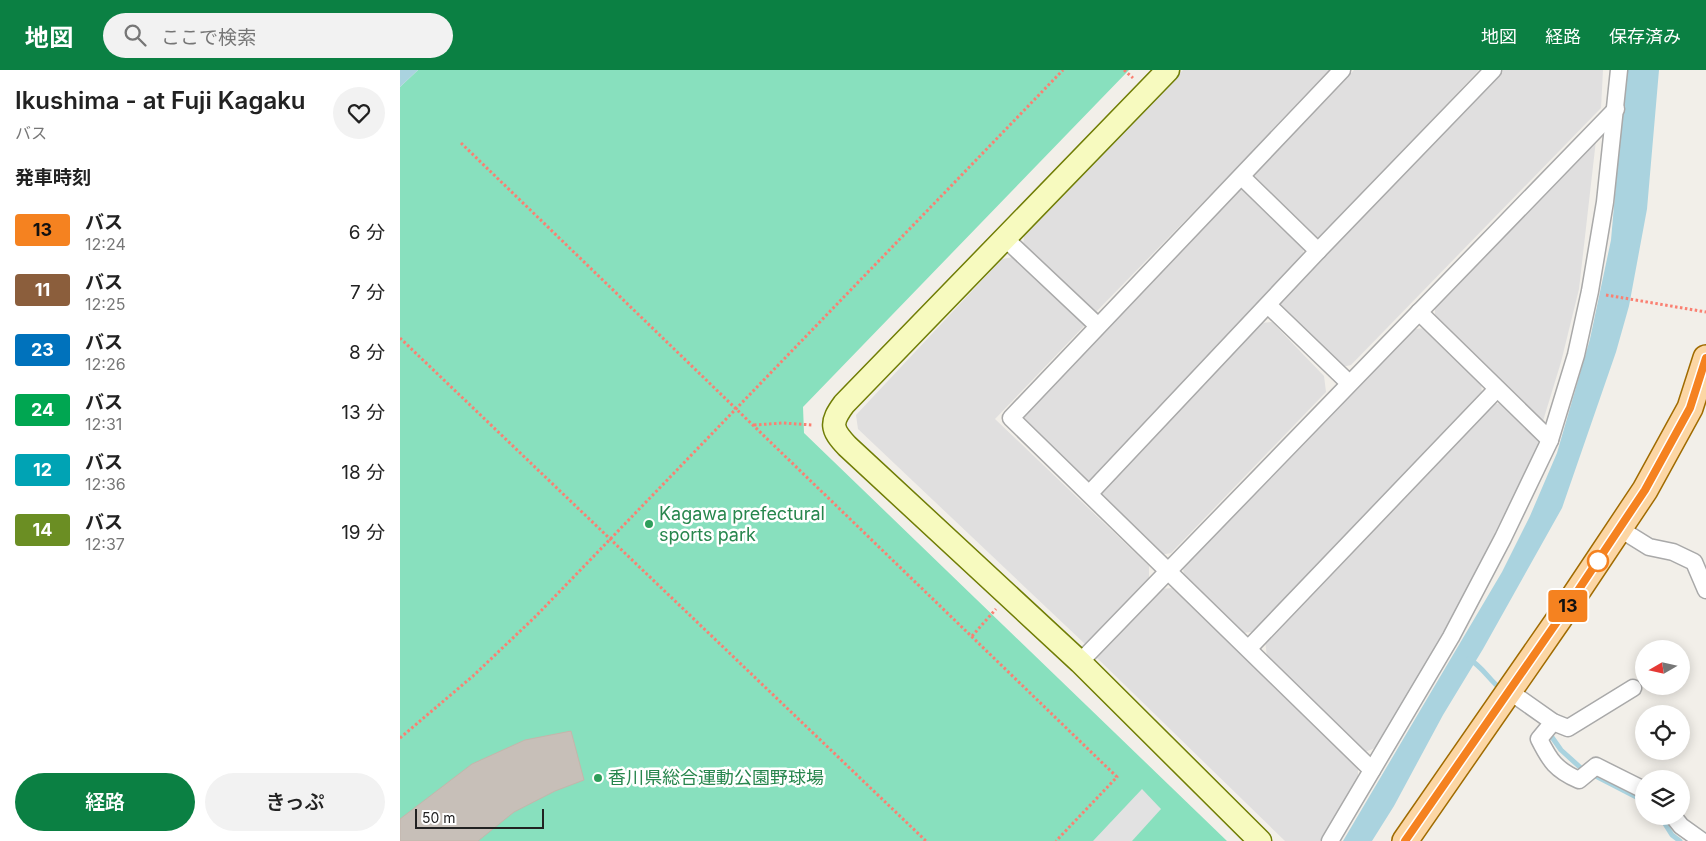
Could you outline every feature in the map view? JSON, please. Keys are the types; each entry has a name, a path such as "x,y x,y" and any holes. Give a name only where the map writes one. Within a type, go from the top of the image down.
{"main road":[{"path":"1405,841 1645,490 1701,387 1706,358"}],"street":[{"path":"1168,70 844,404 836,415 833,426 838,436 847,446 1080,662 1260,841"},
{"path":"1342,70 1011,418 1372,770"},
{"path":"1090,493 1318,251 1494,70"},
{"path":"1330,841 1450,637 1503,538 1550,440 1576,355 1590,292 1605,202 1619,70"},
{"path":"1080,662 1616,109"},
{"path":"1242,177 1318,251"},
{"path":"1008,236 1011,244 1098,325"},
{"path":"1268,305 1349,383"},
{"path":"1419,312 1550,440"},
{"path":"1249,648 1497,389"},
{"path":"1620,529 1649,547 1673,552 1694,562 1706,590"},
{"path":"1504,698 1568,728 1633,688"},
{"path":"1553,722 1539,739 1548,757 1561,772 1578,780 1596,766 1635,786"},
{"path":"1680,825 1702,841"}],"path":[{"path":"400,738 473,676 536,616 1063,70"},
{"path":"462,143 1117,776 1056,841"},
{"path":"1598,293 1706,312"},
{"path":"400,338 926,841"},
{"path":"754,425 783,423 814,425"},
{"path":"972,636 996,609"}],"shaded area":[{"path":"1183,70 1332,70 1095,313 1023,247 1024,236"},
{"path":"1354,70 1479,70 1322,237 1312,238 1250,177"},
{"path":"1503,70 1603,70 1601,108 1351,365 1342,367 1280,310 1280,301"},
{"path":"1596,140 1579,289 1561,362 1543,421 1435,317 1435,304"},
{"path":"1243,185 1304,244 1303,256 1088,483 1019,417"},
{"path":"1014,257 1085,325 995,419 1149,566 1149,578 1085,644 858,429 856,415 1002,259"},
{"path":"1272,322 1324,376 1326,392 1171,553 1160,555 1101,496 1102,485 1261,323"},
{"path":"1426,328 1481,382 1482,395 1257,631 1244,633 1184,578 1183,567 1414,329"},
{"path":"1505,403 1536,434 1539,446 1445,632 1375,748 1365,752 1267,657 1265,640 1493,404"},
{"path":"1172,588 1358,767 1358,778 1320,841 1285,841 1096,657 1160,589"},
{"path":"1142,789 1161,809 1132,841 1093,841"}],"green space":[{"name":"Kagawa prefectural sports park","path":"418,70 1129,70 803,407 804,433 1227,841 400,841 400,87"}],"water":[{"path":"400,70 418,70 400,87"},
{"path":"1626,70 1659,70 1647,209 1629,306 1616,352 1562,508 1483,649 1443,715 1394,806 1372,841 1343,841 1502,572 1530,516 1557,453 1590,339 1611,240"}],"building":[{"path":"571,731 584,780 555,791 514,812 478,841 400,841 400,819 472,764 525,740"}],"waterway":[{"path":"1469,659 1502,690"},
{"path":"1549,733 1561,750 1582,769 1635,796"},
{"path":"1666,825 1672,835 1680,841"}],"bus line":[{"name":"13","path":"1405,841 1500,706 1645,490 1690,408 1706,358"}],"place":[{"name":"Kagawa prefectural sports park","path":"649,524"},
{"name":"香川県総合運動公園野球場","path":"598,778"}]}
